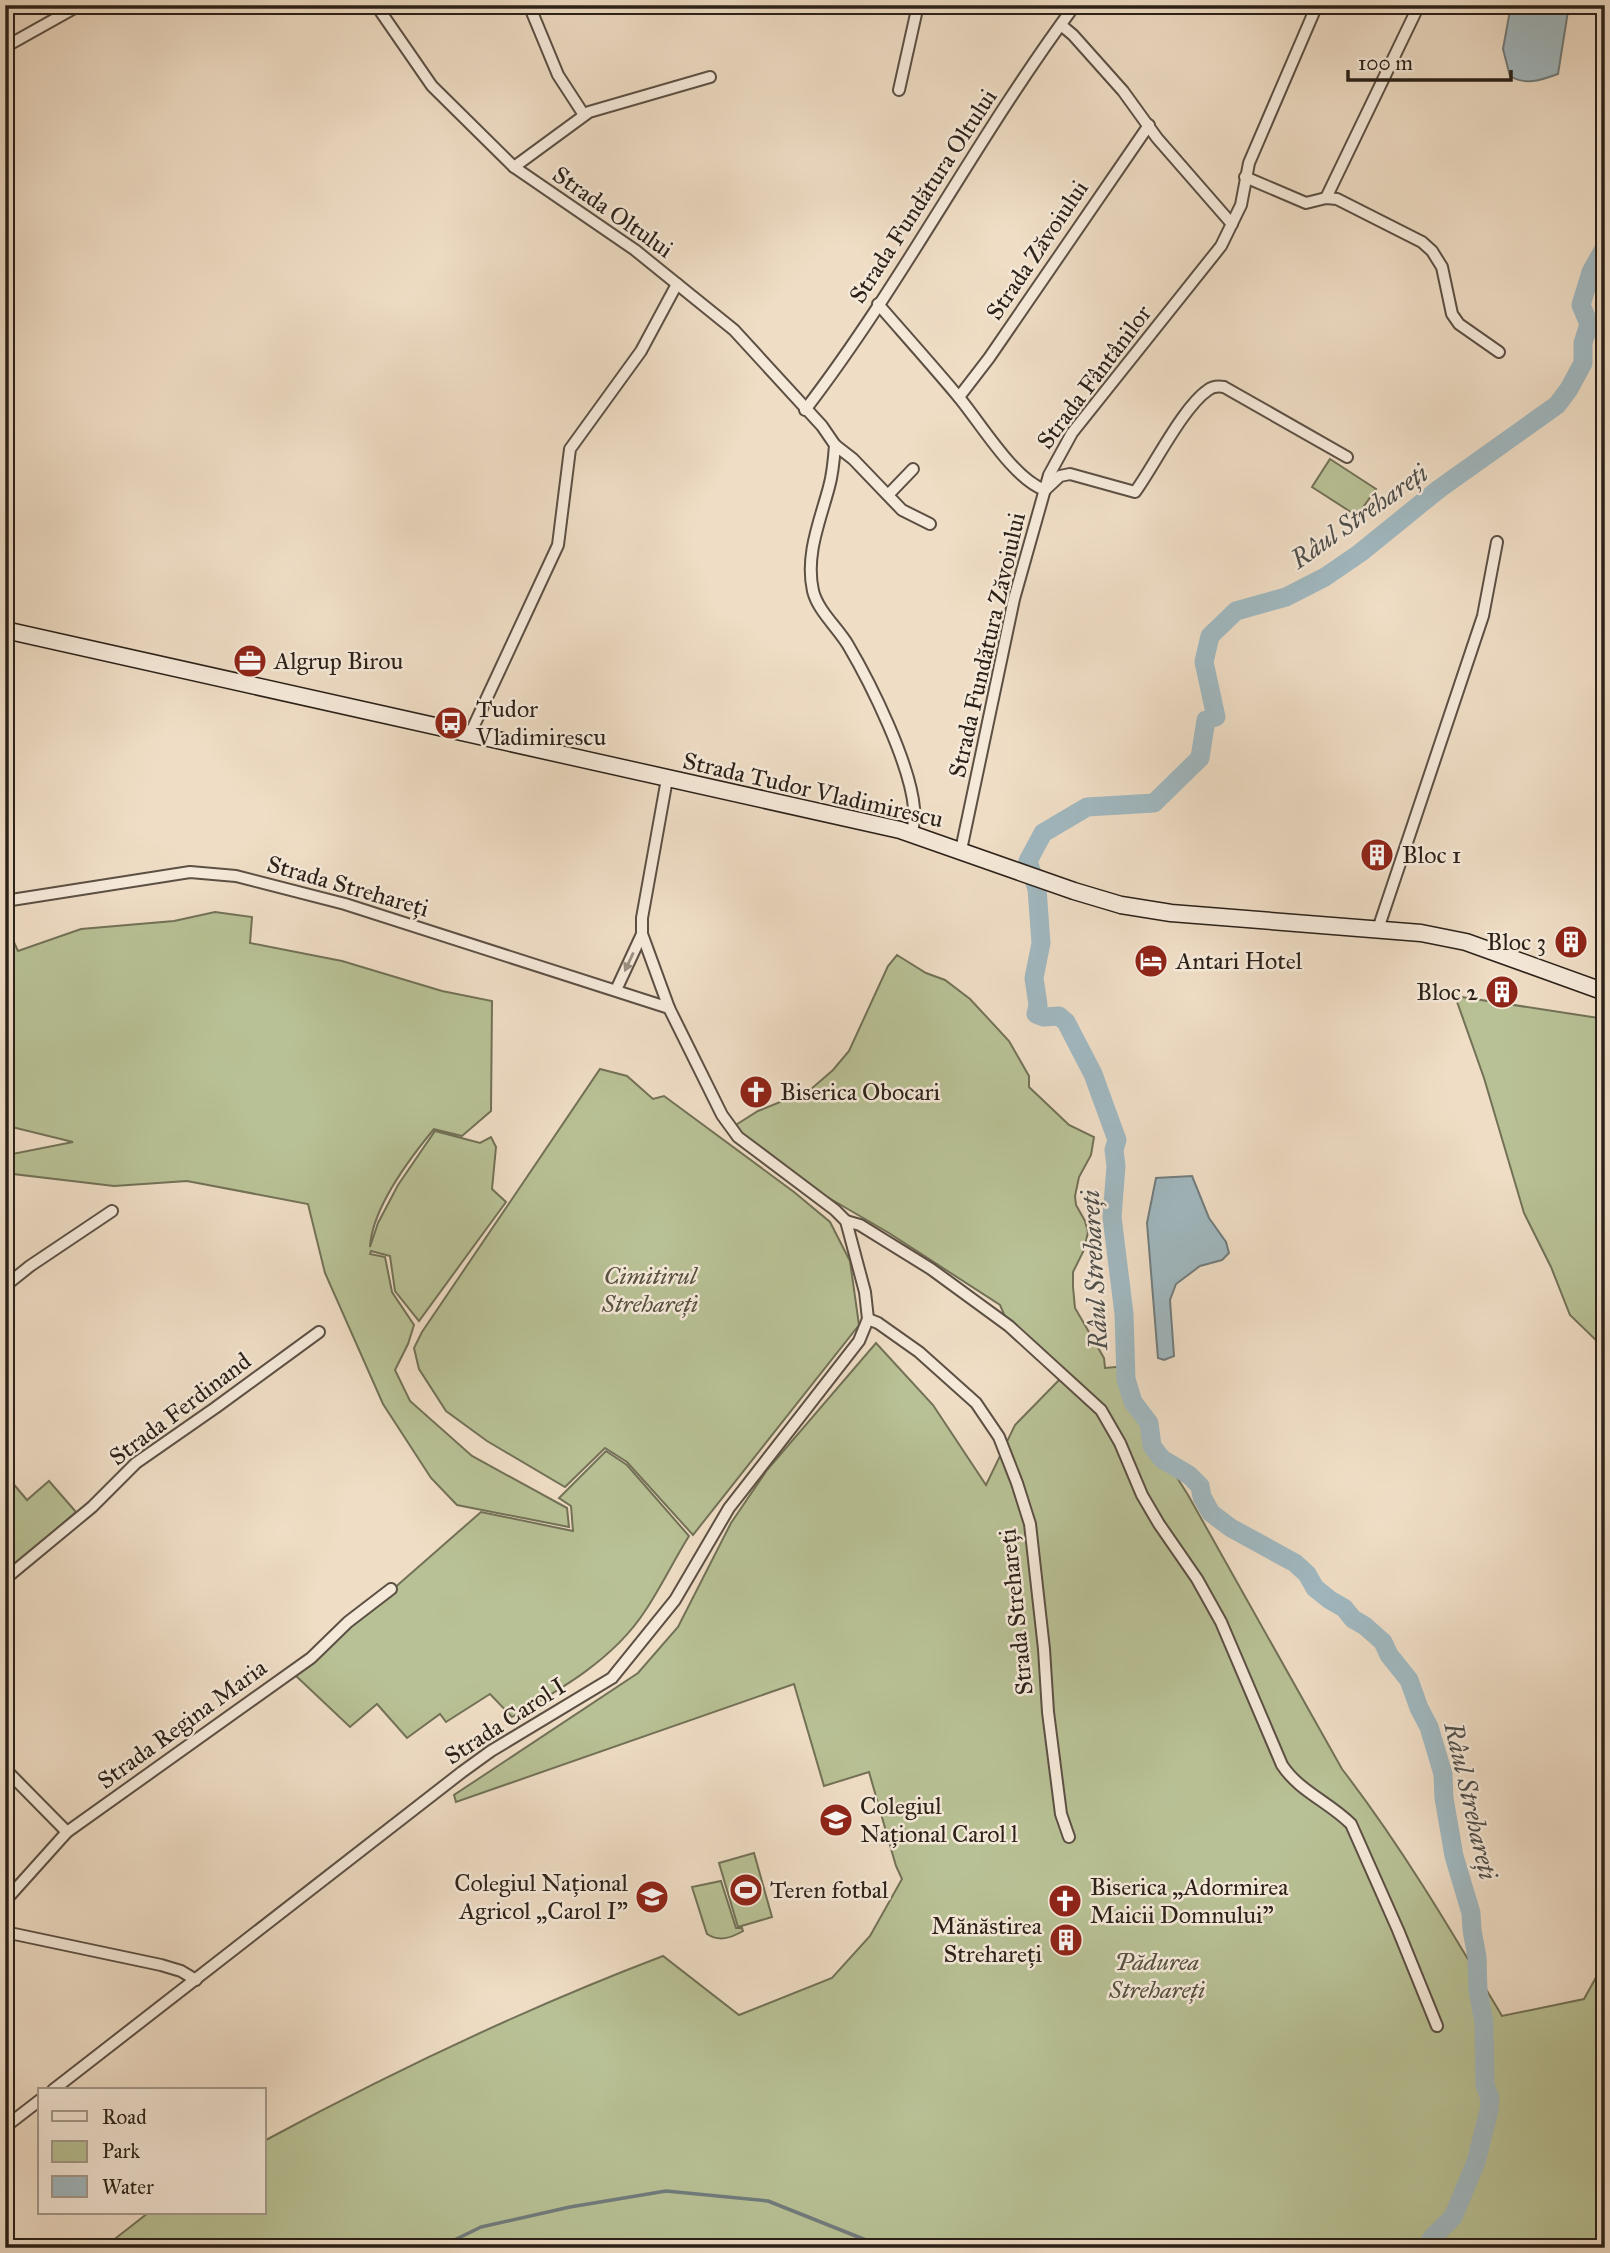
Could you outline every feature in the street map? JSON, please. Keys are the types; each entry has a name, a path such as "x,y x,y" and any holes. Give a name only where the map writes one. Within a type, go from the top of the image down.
{"main road":[{"name":"Strada Tudor Vladimirescu","path":"5,630 912,835 1121,905 1171,913 1421,933 1466,942 1605,992"}],"street":[{"path":"5,47 80,5"},
{"name":"Strada Oltului","path":"376,5 432,86 514,167 635,250 734,330 835,444 902,510 930,524"},
{"path":"529,5 558,75 584,115"},
{"path":"899,90 918,5"},
{"name":"Strada Fântânilor","path":"878,304 959,397 1015,468 1030,483 1045,490 1053,466 1072,433 1222,246 1241,205 1245,177 1317,5"},
{"path":"1326,198 1419,5"},
{"name":"Strada Fundătura Oltului","path":"805,410 1061,25 1068,8"},
{"path":"1061,25 1123,91 1157,138 1231,224"},
{"path":"514,167 584,115 710,77"},
{"name":"Strada Zăvoiului","path":"959,397 989,358 1149,125"},
{"path":"1245,177 1306,203 1326,198 1337,199 1422,242 1443,267 1452,314 1459,324 1499,352"},
{"path":"470,734 558,545 570,449 641,351 677,284"},
{"path":"1045,490 1060,476 1070,474 1135,492 1188,411 1203,394 1215,386 1224,387 1347,457"},
{"path":"835,444 830,485 812,550 814,592 817,601 847,643 863,672 898,750 913,802 912,835"},
{"path":"888,495 913,469"},
{"name":"Strada Fundătura Zăvoiului","path":"961,850 1014,599 1045,490"},
{"path":"1378,929 1483,616 1497,542"},
{"path":"616,990 642,933 667,779"},
{"name":"Strada Strehareți","path":"5,901 190,872 236,876 337,902 669,1008"},
{"path":"642,933 669,1008 711,1094 738,1138 835,1210 846,1222 865,1292 868,1319"},
{"path":"5,1286 112,1211"},
{"path":"846,1222 860,1225 931,1269 1009,1326 1101,1410 1120,1443 1142,1495 1197,1579 1221,1622 1282,1765 1293,1780 1339,1811 1351,1824 1437,2026"},
{"name":"Strada Strehareți","path":"868,1319 919,1352 976,1403 999,1437 1030,1524 1053,1751 1061,1814 1069,1837"},
{"name":"Strada Carol I","path":"56,2088 462,1772 491,1751 612,1678 675,1600 729,1508 859,1341 868,1319"},
{"name":"Strada Ferdinand","path":"5,1580 92,1507 136,1463 319,1332"},
{"name":"Strada Regina Maria","path":"5,1901 67,1832 312,1658 348,1622 390,1589"},
{"path":"5,1769 67,1832"},
{"path":"5,1932 161,1965 181,1971 196,1980"},
{"path":"5,2127 38,2102"}],"green space":[{"path":"1330,459 1376,489 1357,516 1312,487"},
{"path":"215,912 252,917 250,943 342,961 442,991 492,1001 491,1111 462,1136 434,1129 414,1154 385,1201 372,1232 370,1247 378,1223 398,1185 435,1131 480,1143 491,1137 496,1147 492,1189 506,1202 419,1321 395,1291 390,1256 371,1251 370,1254 385,1257 392,1292 414,1325 395,1370 410,1401 472,1456 567,1508 569,1527 457,1505 431,1478 383,1404 325,1273 308,1204 187,1181 114,1186 5,1173 7,1155 73,1142 12,1127 5,1129 5,940 12,938 18,951 81,929 174,921"},
{"name":"Pădurea Strehareți","path":"897,955 926,973 945,980 970,999 1009,1041 1029,1076 1029,1087 1069,1125 1094,1137 1091,1155 1079,1177 1075,1196 1076,1205 1088,1232 1084,1250 1073,1272 1075,1308 1104,1358 1105,1368 1127,1366 1149,1433 1188,1495 1342,1769 1406,1859 1502,2016 1584,1999 1605,1961 1605,2248 99,2248 147,2214 266,2214 266,2140 461,2042 612,1976 663,1956 739,2015 832,1978 870,1936 902,1879 869,1772 824,1786 794,1684 456,1802 454,1795 638,1673 678,1627 731,1523 767,1470 876,1343 933,1405 986,1485 1015,1425 1064,1375 1009,1326 1000,1305 889,1233 786,1173 731,1128 758,1111 810,1090 833,1070 849,1051 888,966"},
{"path":"1455,996 1605,1019 1605,1355 1600,1344 1570,1315 1551,1267 1524,1213 1484,1078"},
{"name":"Cimitirul Strehareți","path":"600,1069 627,1076 653,1099 664,1096 794,1192 830,1222 850,1261 859,1325 693,1535 627,1462 605,1448 565,1487 487,1441 446,1411 419,1369 414,1348 422,1332"},
{"path":"606,1451 627,1465 689,1536 651,1602 632,1628 602,1659 585,1672 512,1717 490,1694 446,1722 440,1714 407,1738 377,1704 350,1727 295,1675 481,1512 573,1531 571,1506 559,1498"},
{"path":"5,1474 27,1500 49,1481 76,1512 5,1573"},
{"name":"Teren fotbal","path":"754,1853 772,1917 738,1927 719,1863"},
{"path":"721,1881 736,1928 742,1928 743,1931 720,1938 707,1934 692,1887"}],"water":[{"path":"1511,5 1569,5 1558,74 1528,81 1510,76 1503,49"},
{"path":"1192,1176 1209,1218 1226,1242 1229,1253 1222,1260 1200,1266 1176,1284 1170,1300 1174,1356 1164,1360 1158,1358 1147,1223 1156,1178"}],"waterway":[{"name":"Râul Strehareți","path":"1426,2248 1453,2217 1476,2162 1490,2098 1485,2085 1484,2022 1478,1991 1471,1913 1454,1856 1444,1798 1443,1774 1429,1727 1409,1680 1389,1655 1383,1642 1353,1619 1344,1608 1315,1588 1307,1574 1295,1563 1231,1528 1211,1513 1202,1497 1200,1486 1189,1475 1162,1459 1152,1446 1149,1423 1133,1402 1126,1379 1124,1314 1112,1217 1116,1166 1114,1150 1117,1140 1093,1074 1066,1022 1059,1016 1044,1017 1036,1014 1038,1005 1034,978 1041,943 1037,889 1028,861 1043,833 1087,807 1154,803 1200,758 1206,720 1216,717 1204,662 1210,636 1236,611 1286,597 1325,577 1360,553 1439,489 1557,405 1583,363 1583,343 1589,324 1581,305 1591,272 1605,247"},
{"path":"438,2248 481,2227 570,2207 666,2191 768,2201 886,2248"}],"place":[{"name":"Algrup Birou","path":"250,661"},
{"name":"Tudor Vladimirescu","path":"451,723"},
{"name":"Bloc 1","path":"1377,855"},
{"name":"Bloc 3","path":"1571,942"},
{"name":"Antari Hotel","path":"1151,961"},
{"name":"Bloc 2","path":"1502,992"},
{"name":"Biserica Obocari","path":"756,1092"},
{"name":"Colegiul Național Carol l","path":"836,1820"},
{"name":"Teren fotbal","path":"746,1890"},
{"name":"Colegiul Național Agricol „Carol I”","path":"652,1897"},
{"name":"Biserica „Adormirea Maicii Domnului”","path":"1065,1901"},
{"name":"Mănăstirea Strehareți","path":"1066,1940"}]}
